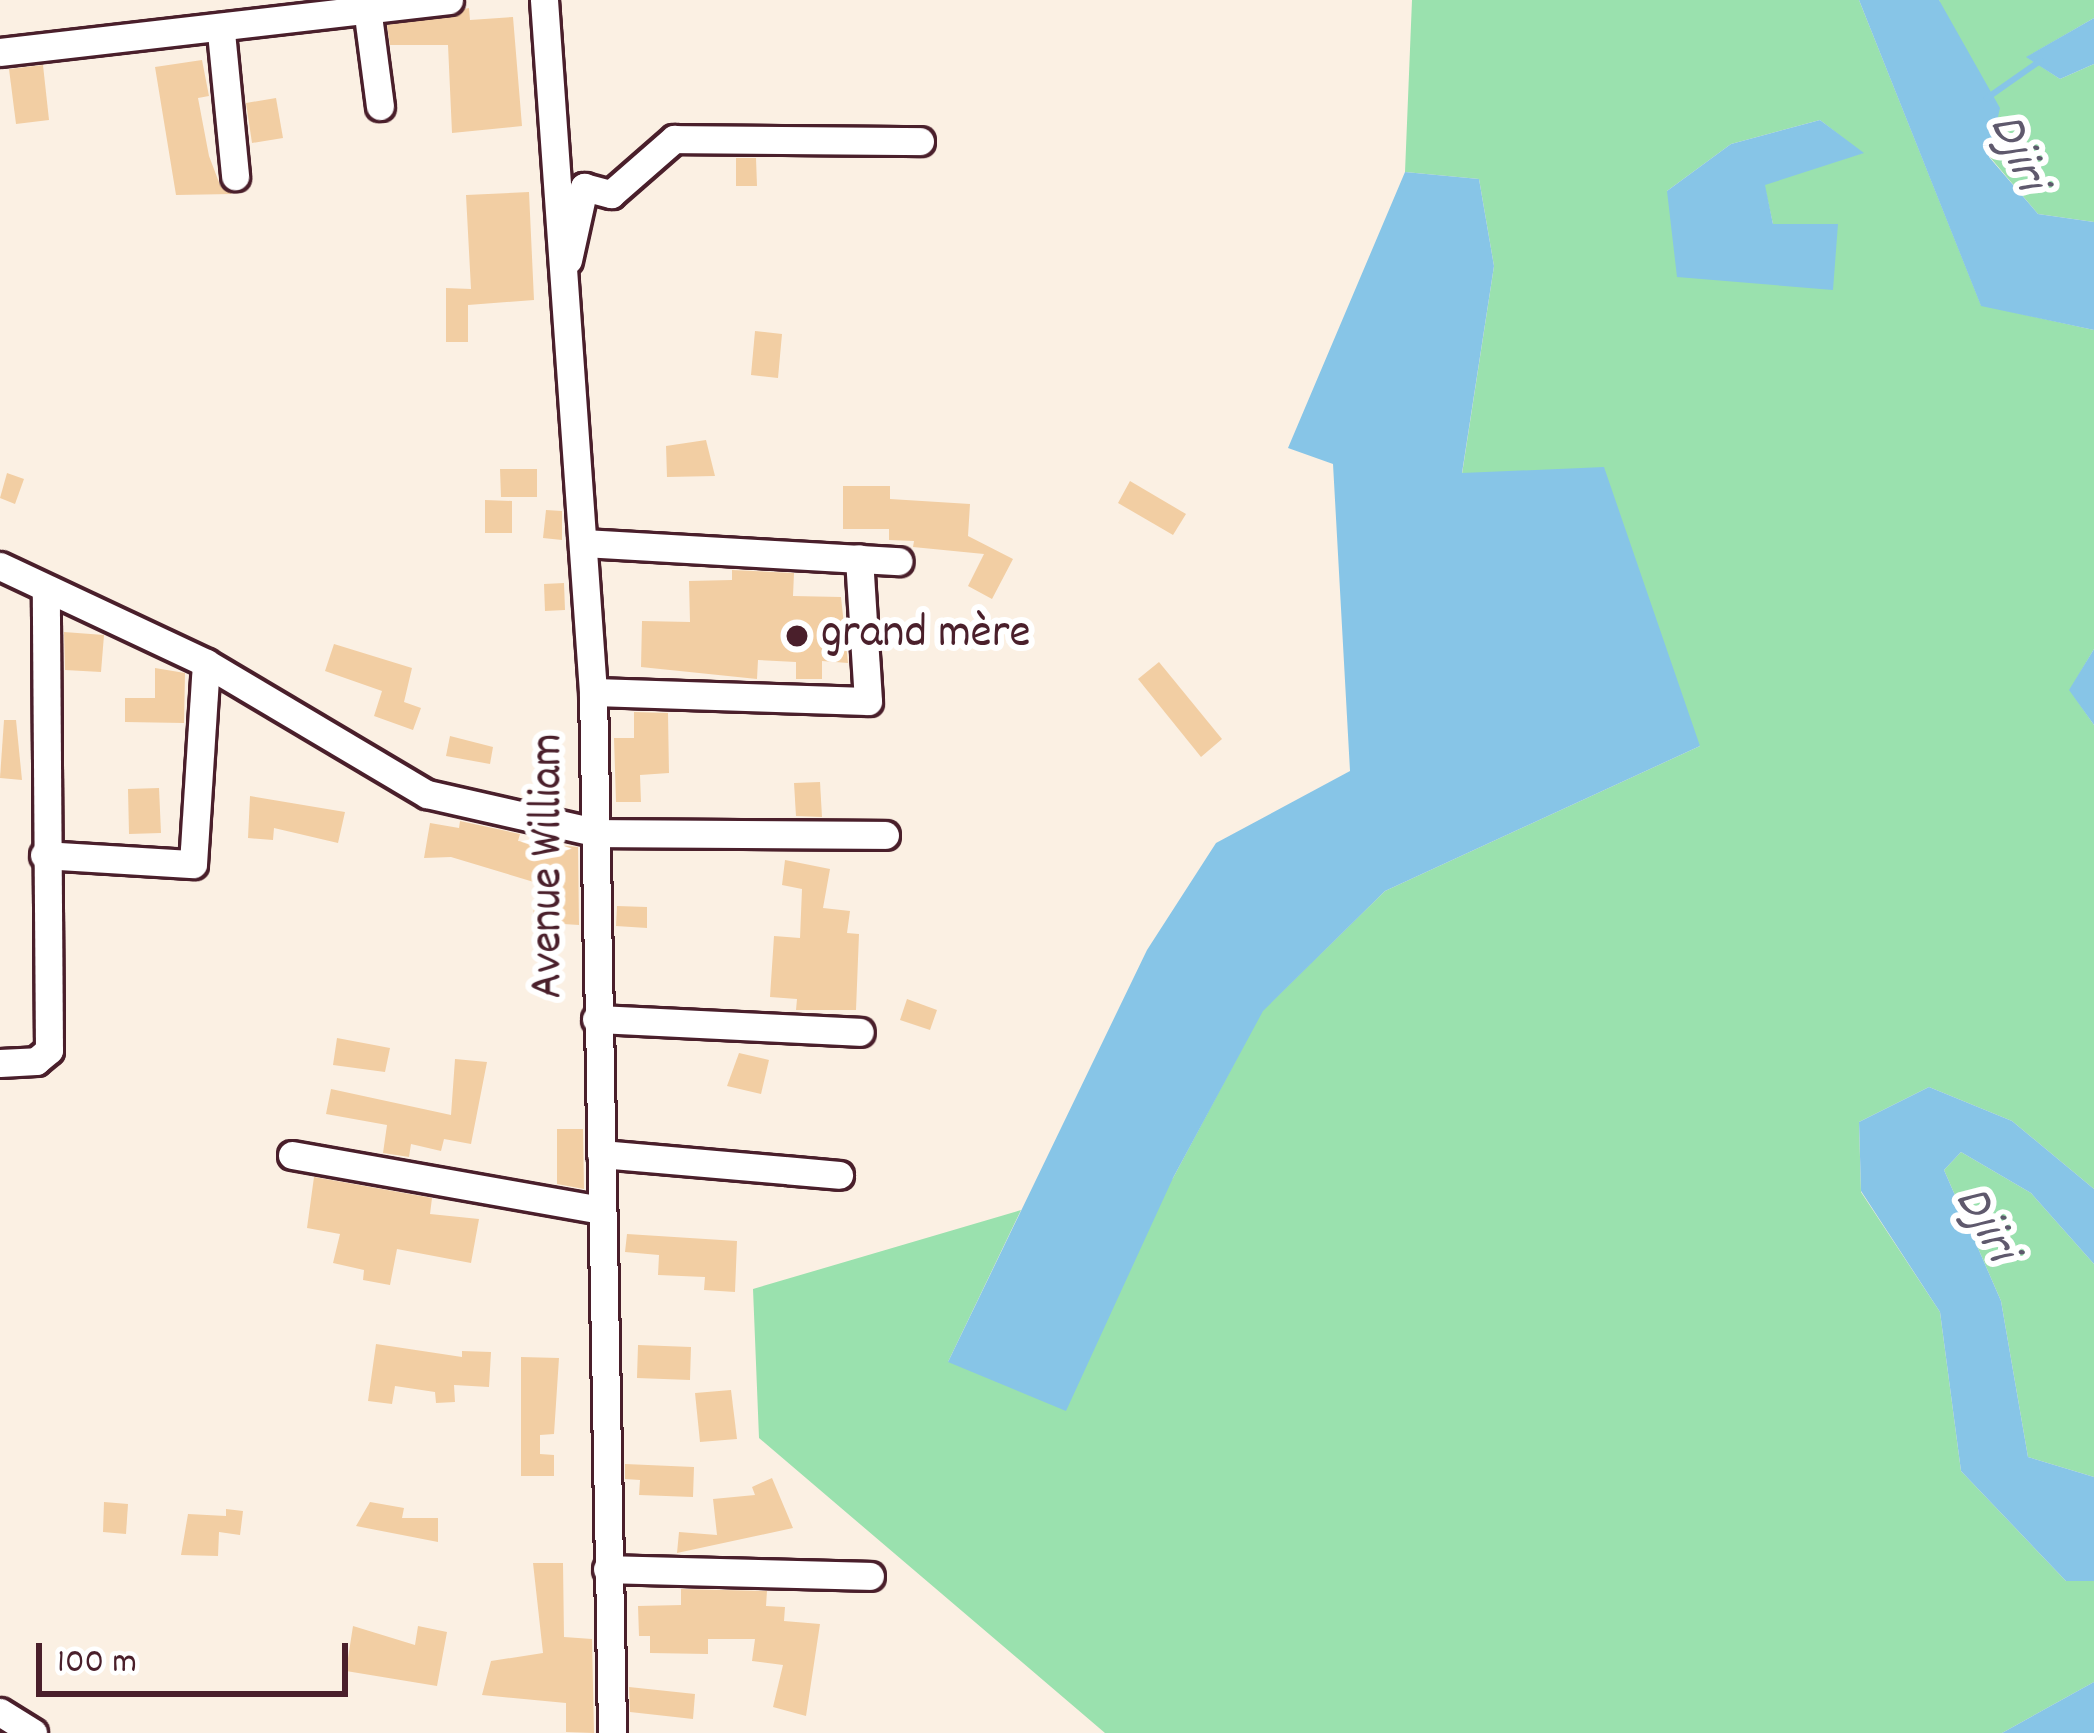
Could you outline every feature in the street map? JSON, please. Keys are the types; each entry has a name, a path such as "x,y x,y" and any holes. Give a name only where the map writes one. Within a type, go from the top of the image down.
{"street":[{"path":"0,52 221,32 367,4 449,0"},
{"name":"Avenue William","path":"544,0 593,692 612,1733"},
{"path":"367,4 380,106"},
{"path":"221,32 235,176"},
{"path":"562,283 584,187 611,194 674,139 920,142"},
{"path":"584,543 898,561"},
{"path":"593,692 868,701 859,558"},
{"path":"0,566 206,663 427,794 598,833 885,835"},
{"path":"0,1063 36,1061 49,1049 44,855 46,589"},
{"path":"44,855 193,864 206,663"},
{"path":"596,1019 860,1032"},
{"path":"601,1154 839,1174"},
{"path":"292,1155 601,1210"},
{"path":"607,1569 870,1576"},
{"path":"0,1712 33,1733"}],"green space":[{"path":"1412,0 1859,0 1981,305 2094,330 2094,649 2070,690 2094,725 2094,1189 2012,1121 1929,1087 1859,1122 1861,1192 1940,1312 1961,1471 2066,1581 2094,1581 2094,1682 2002,1733 1105,1733 759,1438 753,1289 1021,1210 948,1362 1173,1178 1262,1011 1385,891 1700,746 1462,474 1494,266 1479,179 1405,172","holes":["1820,120 1862,153 1764,184 1773,224 1667,191 1731,144"]},
{"path":"1939,0 2094,0 2094,18 2027,57 2060,79 2094,64 2094,222 2038,214 1989,156"},
{"path":"1961,1152 2031,1193 2094,1264 2094,1477 2028,1457 2001,1301 1944,1170"}],"water":[{"path":"1859,0 1939,0 2000,108 1989,157 2038,214 2094,222 2094,330 1981,306"},
{"path":"2094,18 2094,64 2060,79 2026,57"},
{"path":"1820,120 1864,153 1765,185 1773,224 1838,224 1833,290 1677,277 1667,191 1731,144"},
{"path":"1405,172 1479,179 1494,266 1462,473 1604,467 1700,746 1385,891 1263,1011 1173,1178 1066,1411 948,1362 1147,950 1216,843 1350,771 1333,464 1288,448"},
{"path":"2094,649 2094,725 2069,690"},
{"path":"1929,1087 2012,1121 2094,1189 2094,1264 2031,1193 1961,1152 1944,1170 2001,1301 2028,1457 2094,1477 2094,1581 2066,1581 1961,1471 1940,1312 1861,1191 1859,1122"},
{"path":"2094,1682 2094,1733 2002,1733"}],"building":[{"path":"469,8 470,20 513,17 522,126 452,133 448,45 390,45 387,25"},
{"path":"202,60 209,96 198,98 209,156 220,185 232,194 176,195 155,67"},
{"path":"43,65 49,120 16,124 9,69"},
{"path":"276,98 283,138 252,143 246,103"},
{"path":"736,158 756,158 757,186 736,186"},
{"path":"529,192 534,300 468,305 468,342 446,342 446,288 471,289 466,195"},
{"path":"755,331 782,334 778,378 751,375"},
{"path":"706,440 715,476 667,477 666,446"},
{"path":"500,469 537,469 537,497 501,497"},
{"path":"7,473 24,479 15,504 0,498"},
{"path":"1130,481 1186,514 1173,535 1118,503"},
{"path":"843,486 890,486 890,499 970,504 968,536 1013,559 992,599 968,586 984,554 913,547 914,541 889,540 889,529 843,529"},
{"path":"485,500 512,501 512,533 485,533"},
{"path":"546,510 562,511 562,540 543,538"},
{"path":"732,570 794,573 793,596 841,597 848,663 822,661 822,679 796,679 796,662 758,660 757,679 641,667 642,621 690,622 689,581 732,580"},
{"path":"564,583 565,610 545,611 544,584"},
{"path":"64,632 104,635 101,672 65,670"},
{"path":"334,644 412,668 404,702 421,708 413,730 374,716 382,691 325,671"},
{"path":"1159,662 1222,739 1201,757 1138,679"},
{"path":"155,668 185,673 184,723 125,722 125,698 155,698"},
{"path":"634,712 668,713 669,773 640,775 641,802 616,802 614,738 634,738"},
{"path":"4,720 16,720 22,780 0,778"},
{"path":"450,736 493,747 490,764 446,756"},
{"path":"820,782 822,817 796,816 794,783"},
{"path":"159,788 161,833 129,834 128,789"},
{"path":"250,796 345,812 338,843 274,828 273,840 248,838"},
{"path":"460,821 520,834 518,841 578,847 579,925 532,922 537,883 451,857 424,858 430,823 459,828"},
{"path":"785,860 830,869 823,908 850,911 847,933 859,934 856,1010 796,1010 797,999 770,997 774,936 800,938 802,889 782,885"},
{"path":"617,906 647,907 647,928 616,926"},
{"path":"907,999 937,1010 930,1030 900,1020"},
{"path":"337,1038 390,1048 385,1072 333,1065"},
{"path":"739,1053 769,1060 761,1094 727,1086"},
{"path":"455,1059 487,1062 471,1144 444,1139 441,1151 411,1144 409,1157 383,1153 387,1125 326,1114 331,1089 451,1115"},
{"path":"557,1129 583,1129 584,1189 557,1184"},
{"path":"314,1177 432,1198 430,1214 479,1219 471,1263 397,1249 390,1285 363,1280 364,1270 333,1263 340,1234 307,1228"},
{"path":"627,1234 737,1241 735,1292 704,1290 705,1277 658,1275 659,1255 625,1252"},
{"path":"376,1344 462,1357 462,1351 491,1352 489,1387 454,1385 455,1402 436,1403 435,1392 395,1386 392,1404 368,1401"},
{"path":"638,1345 691,1347 690,1380 637,1378"},
{"path":"521,1357 559,1358 554,1434 540,1435 540,1454 554,1455 554,1476 521,1476"},
{"path":"731,1390 737,1439 700,1442 695,1393"},
{"path":"625,1464 694,1467 693,1497 639,1495 640,1480 625,1479"},
{"path":"772,1478 793,1528 677,1553 679,1532 717,1535 713,1499 755,1495 752,1487"},
{"path":"104,1502 128,1504 126,1534 103,1532"},
{"path":"370,1502 404,1508 402,1518 438,1518 438,1542 356,1526"},
{"path":"226,1509 243,1511 240,1535 219,1532 218,1556 181,1555 188,1514 226,1516"},
{"path":"533,1563 563,1563 564,1637 592,1639 594,1733 566,1732 566,1703 482,1695 491,1661 543,1653"},
{"path":"681,1589 767,1591 766,1606 785,1607 784,1621 820,1624 806,1716 773,1707 783,1665 752,1661 755,1639 708,1639 708,1654 650,1653 650,1636 639,1636 638,1606 681,1605"},
{"path":"353,1626 415,1645 418,1626 447,1632 437,1686 346,1671"},
{"path":"629,1687 695,1694 693,1719 630,1712"}],"waterway":[{"name":"Djiri","path":"1987,98 2040,61"}],"place":[{"name":"grand mère","path":"797,636"}]}
